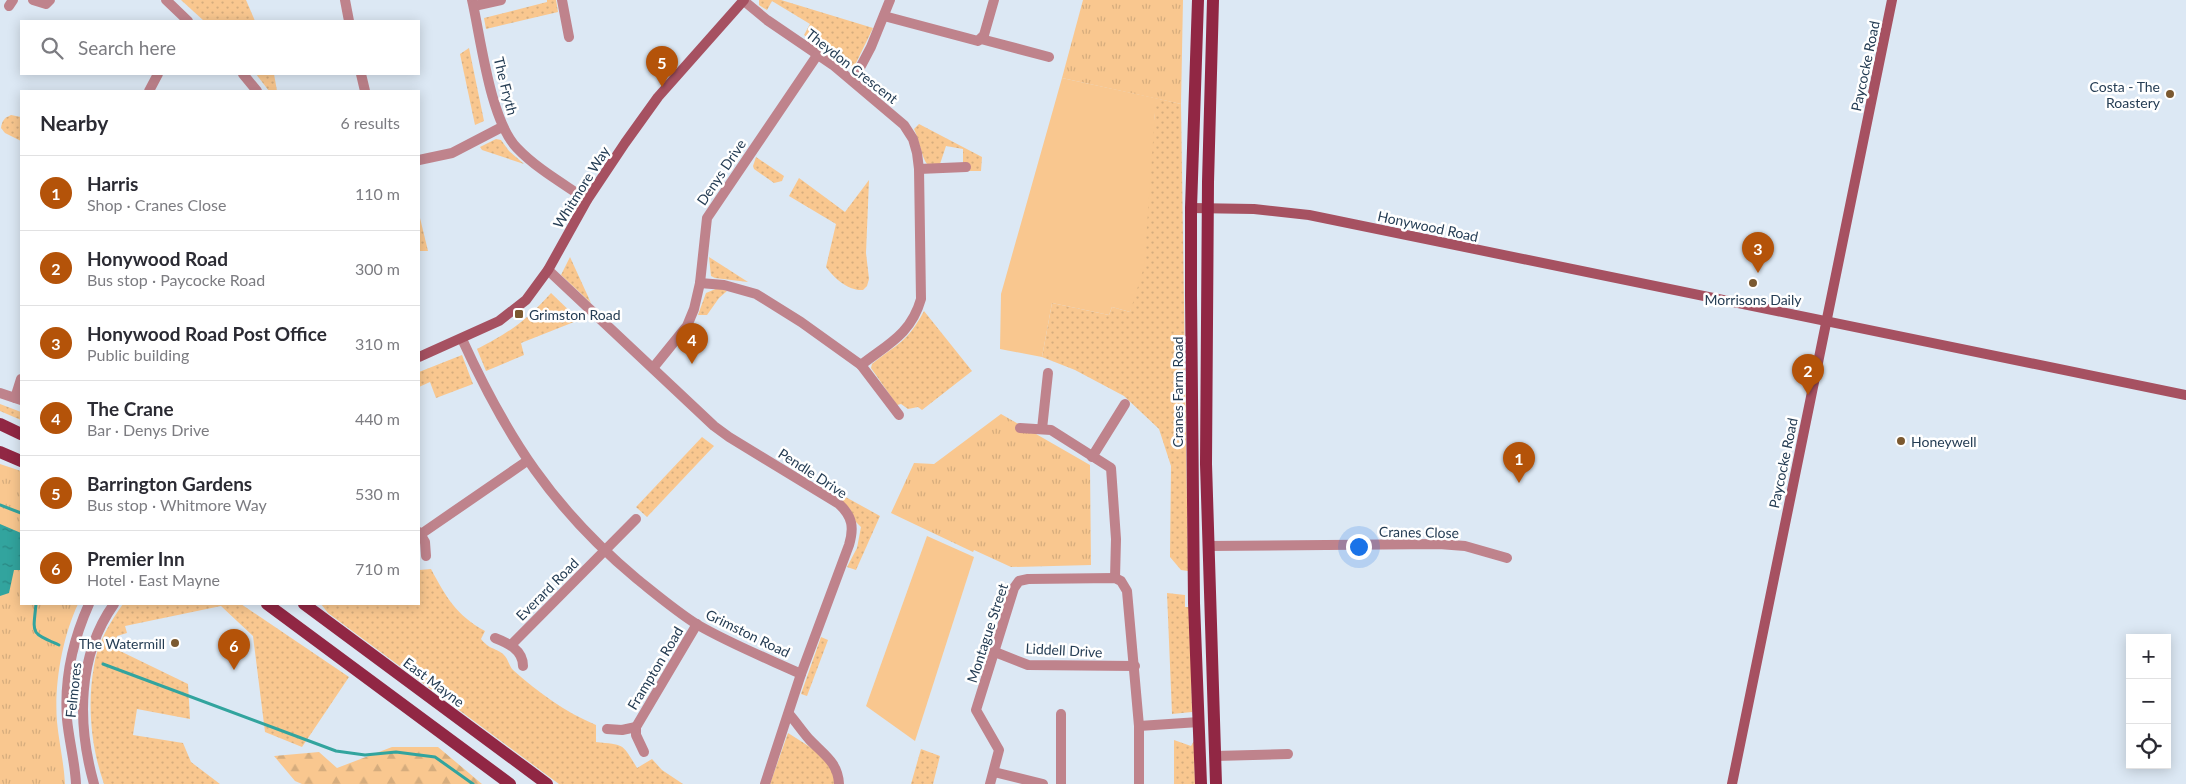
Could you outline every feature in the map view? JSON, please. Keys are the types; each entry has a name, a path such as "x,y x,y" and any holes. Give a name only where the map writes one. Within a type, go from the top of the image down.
{"main road":[{"name":"Cranes Farm Road","path":"1198,0 1191,208 1194,595 1201,784"},
{"path":"1213,0 1208,208 1206,464 1216,784"},
{"path":"0,424 20,434"},
{"path":"0,452 20,461"},
{"path":"268,605 510,784"},
{"name":"East Mayne","path":"305,605 547,784"}],"street":[{"path":"33,0 48,2"},
{"path":"166,0 187,20"},
{"path":"345,0 348,20"},
{"path":"473,3 501,0"},
{"path":"562,0 569,37"},
{"path":"853,81 871,47 890,0"},
{"path":"884,16 974,41 981,38 986,29 994,0"},
{"name":"Paycocke Road","path":"1732,784 1892,0"},
{"name":"Theydon Crescent","path":"744,1 853,81 904,125 913,139 919,169 921,300 917,313 903,334 860,365"},
{"name":"Whitmore Way","path":"420,357 500,321 526,300 548,270 587,200 658,97 744,1"},
{"name":"The Fryth","path":"473,3 502,127 516,147 532,162 587,200"},
{"path":"981,38 1049,57"},
{"name":"Denys Drive","path":"653,368 687,326 694,309 700,283 707,218 818,54"},
{"path":"150,90 157,75"},
{"path":"244,75 256,90"},
{"path":"361,75 365,90"},
{"path":"420,160 452,153 502,127"},
{"path":"919,169 966,167"},
{"name":"Honywood Road","path":"1191,208 1262,209 1309,215 2186,394"},
{"name":"Pendle Drive","path":"548,270 721,431 839,504 850,515 852,532 849,545 801,674 765,784"},
{"path":"700,283 724,286 756,294 801,322 860,365 899,415"},
{"name":"Grimston Road","path":"462,339 488,396 527,462 566,511 604,551 657,595 697,624 801,674"},
{"path":"1042,429 1048,373"},
{"path":"0,393 18,399 20,386"},
{"path":"1092,456 1125,404"},
{"path":"1020,428 1051,430 1111,468 1116,539 1115,578 1121,581 1126,591 1135,666 1140,784"},
{"path":"426,556 426,542 420,533 527,462"},
{"name":"Everard Road","path":"511,646 636,519"},
{"name":"Cranes Close","path":"1208,546 1439,544 1465,546 1507,558"},
{"name":"Montague Street","path":"990,784 999,750 976,710 1014,588 1019,581 1028,579 1115,578"},
{"name":"Felmores","path":"76,784 68,732 67,694 69,670 75,643 89,605"},
{"name":"Felmores","path":"94,784 83,728 84,687 93,647 102,624 113,605"},
{"name":"Frampton Road","path":"636,726 697,624"},
{"path":"495,638 511,646 521,656 522,666"},
{"name":"Liddell Drive","path":"995,652 1028,665 1135,666"},
{"path":"789,714 807,737 832,762 839,774 839,784"},
{"path":"1060,714 1060,784"},
{"path":"1139,726 1199,722"},
{"path":"607,729 622,730 636,726 636,735 644,752"},
{"path":"1215,756 1288,754"},
{"path":"994,772 1043,784"}],"green space":[{"path":"181,0 246,0 255,20 203,20"},
{"path":"547,0 556,0 558,12 486,29 484,18 547,2"},
{"path":"759,0 781,0 873,28 856,63 854,66 848,66 804,35 810,24 772,1 767,10 759,5"},
{"path":"1083,0 1183,0 1181,104 1062,78"},
{"path":"469,48 484,121 475,125 460,54"},
{"path":"257,75 274,75 277,90 268,90"},
{"path":"1062,78 1155,98 1144,267 1130,312 1112,307 1109,315 1052,303 1042,357 1000,349 1001,294"},
{"path":"1155,98 1181,104 1188,571 1181,570 1170,557 1171,466 1159,429 1124,396 1075,370 1042,357 1052,303 1109,315 1112,307 1130,312 1155,113"},
{"path":"11,115 20,117 20,140 5,133 1,128 2,123"},
{"path":"919,124 982,157 981,171 969,171 969,165 963,165 963,149 946,146 940,164 927,164 914,129"},
{"path":"496,139 501,140 509,151 524,164 482,150 480,147"},
{"path":"756,157 784,176 782,181 774,183 754,169"},
{"path":"799,178 845,212 869,180 866,253 869,279 867,286 863,290 857,290 842,283 826,267 836,224 789,196"},
{"path":"420,218 428,251 420,251"},
{"path":"570,257 591,303 561,275"},
{"path":"709,257 748,282 711,276"},
{"path":"718,288 727,291 719,298 707,315 698,315 706,293"},
{"path":"551,293 579,320 521,343 524,355 486,371 477,349 517,325"},
{"path":"924,311 972,371 922,410 918,407 908,409 901,404 897,405 871,368 872,364 907,336"},
{"path":"462,355 473,384 436,398 430,382 420,387 420,372"},
{"path":"0,404 20,412 20,420 0,411"},
{"path":"1001,414 1090,465 1091,565 1011,567 974,550 973,552 891,513 914,463 934,464"},
{"path":"702,437 714,446 647,517 636,507"},
{"path":"0,464 20,471 20,605 78,605 72,617 58,677 56,708 65,784 0,784"},
{"path":"842,495 880,516 856,570 847,567 857,548 861,527 856,522 850,509 840,500"},
{"path":"927,536 974,557 915,741 866,706"},
{"path":"431,569 459,612 485,631 481,639 484,643 503,654 513,670 563,708 596,725 596,742 622,747 637,768 652,759 662,770 683,784 559,784 328,613 322,605 420,605 420,570"},
{"path":"1167,593 1185,595 1185,607 1190,607 1192,712 1172,714"},
{"path":"122,605 242,605 349,677 302,747 265,732 253,636 221,606 125,626 127,633 117,636 120,651 188,684 190,719 137,709 133,735 183,743 191,762 220,784 104,784 93,741 91,696 96,658 101,641"},
{"path":"821,637 828,640 807,696 801,694"},
{"path":"788,733 814,750 831,766 835,776 835,784 770,784"},
{"path":"1174,740 1191,746 1194,741 1195,784 1174,784"},
{"path":"392,747 438,747 482,784 302,784 295,781 274,756 319,752 337,768"},
{"path":"921,749 940,756 933,784 911,784"}],"water":[{"path":"0,524 20,533 20,570 14,570 9,593 0,596"}],"waterway":[{"path":"0,505 20,513"},
{"path":"36,605 34,627 36,631 38,634 59,645"},
{"path":"103,664 336,751 365,755 396,752 435,757 473,784"}],"place":[{"name":"Barrington Gardens","path":"662,87"},
{"name":"Costa - The Roastery","path":"2170,94"},
{"name":"Honywood Road Post Office","path":"1758,273"},
{"name":"Morrisons Daily","path":"1753,283"},
{"name":"Grimston Road","path":"519,314"},
{"name":"The Crane","path":"692,364"},
{"name":"Honywood Road","path":"1808,395"},
{"name":"Honeywell","path":"1901,441"},
{"name":"Harris","path":"1519,483"},
{"name":"The Watermill","path":"175,643"},
{"name":"Premier Inn","path":"234,670"}]}
